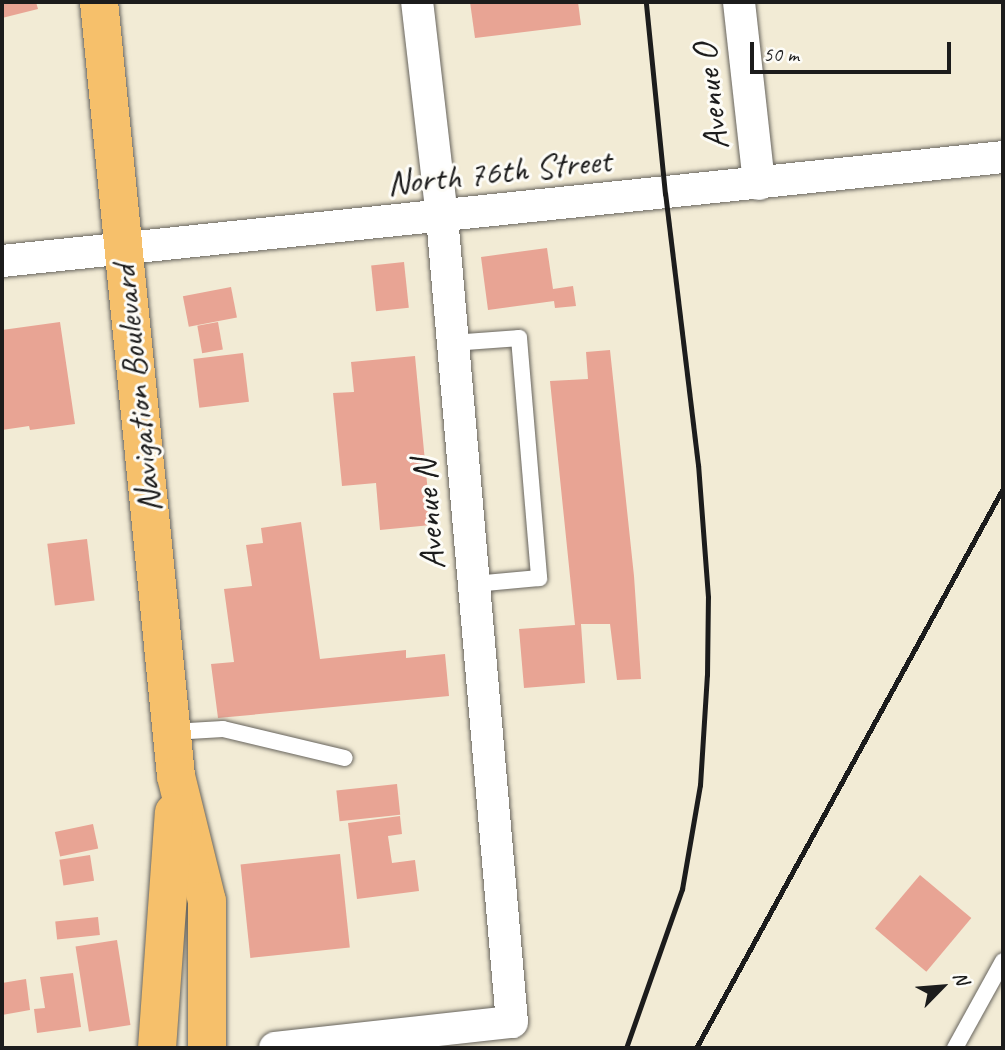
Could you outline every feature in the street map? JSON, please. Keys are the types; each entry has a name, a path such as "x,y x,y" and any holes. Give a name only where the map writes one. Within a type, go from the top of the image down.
{"main road":[{"name":"Navigation Boulevard","path":"99,2 176,776 207,901 207,1048"},
{"name":"Navigation Boulevard","path":"158,1048 176,776"}],"street":[{"name":"Avenue N","path":"275,1048 512,1022 442,217 417,2"},
{"name":"Avenue O","path":"738,2 759,184"},
{"name":"North 76th Street","path":"2,261 1003,157"}],"lane":[{"path":"453,343 519,338 521,352 539,578 474,584"},
{"path":"172,732 223,729 345,758"},
{"path":"955,1048 1003,961"}],"building":[{"path":"2,2 36,2 38,9 2,18"},
{"path":"470,2 578,2 581,25 475,38"},
{"path":"547,248 553,289 573,286 576,306 555,308 554,301 488,310 481,257"},
{"path":"404,262 409,308 376,311 371,265"},
{"path":"231,287 237,317 189,327 183,296"},
{"path":"60,322 75,424 30,430 29,426 2,430 2,330"},
{"path":"218,322 223,350 202,353 197,326"},
{"path":"610,350 634,576 641,679 617,680 610,624 581,624 585,683 524,688 519,629 575,625 550,381 588,379 586,352"},
{"path":"243,353 249,402 199,408 193,359"},
{"path":"415,356 431,525 380,530 376,483 342,486 333,393 354,392 351,362"},
{"path":"301,522 320,659 406,650 406,658 445,654 449,696 218,718 211,664 234,662 224,589 252,586 246,545 263,543 261,528"},
{"path":"87,539 95,601 55,605 47,544"},
{"path":"397,784 400,815 340,821 336,790"},
{"path":"400,816 402,834 388,836 392,863 415,860 419,891 357,899 348,823"},
{"path":"93,824 98,848 60,857 55,832"},
{"path":"340,854 350,947 250,958 241,864"},
{"path":"90,855 94,881 63,886 59,860"},
{"path":"920,875 971,918 926,972 875,929"},
{"path":"98,917 100,935 57,939 55,921"},
{"path":"117,940 130,1025 89,1032 76,947"},
{"path":"73,973 81,1027 37,1033 34,1009 45,1008 40,977"},
{"path":"26,979 30,1010 2,1015 2,983"}],"railway":[{"path":"626,1048 682,889 700,785 707,675 708,597 698,465 665,194 646,2"},
{"path":"696,1048 1003,488"}]}
